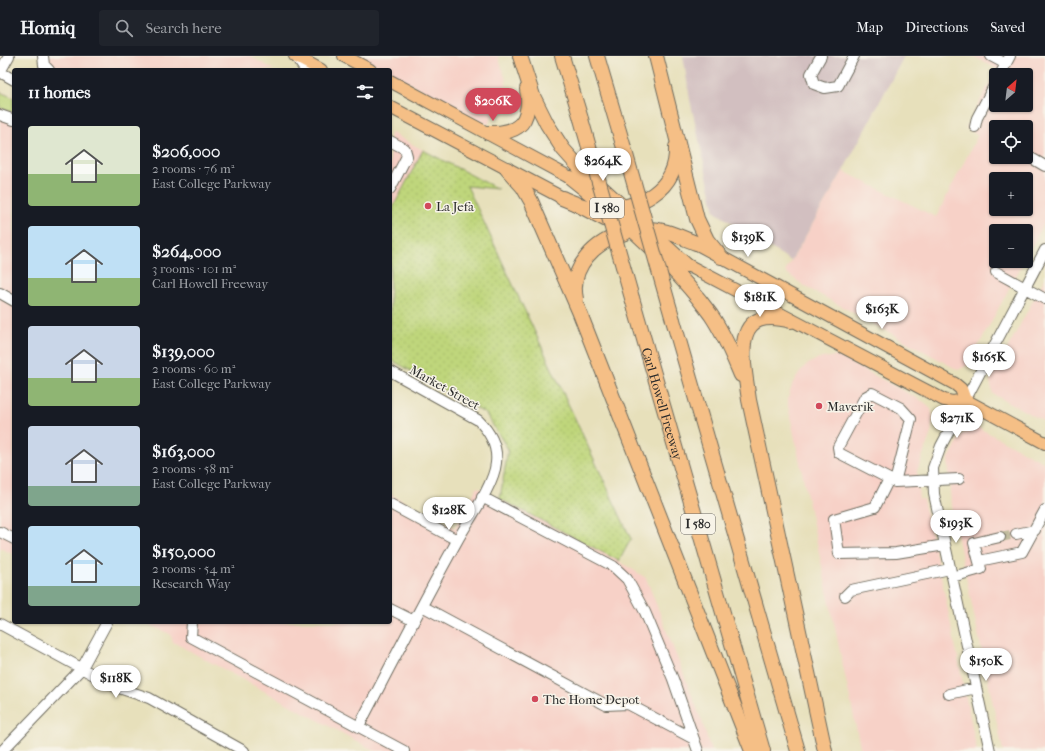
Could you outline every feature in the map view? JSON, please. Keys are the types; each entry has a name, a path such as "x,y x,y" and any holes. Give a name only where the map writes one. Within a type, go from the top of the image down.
{"highway":[{"name":"Carl Howell Freeway","path":"562,56 763,751"},
{"name":"I 580","path":"597,56 798,751"},
{"path":"656,56 699,226 707,240 721,257"},
{"path":"488,133 510,131 520,126 525,119 528,106 522,62"},
{"path":"522,62 533,96 547,124 563,149 580,168 623,206 711,316 731,351 749,400"},
{"path":"562,198 583,207 607,208 638,204 651,197 667,180 676,159 676,137"},
{"path":"507,169 523,187 531,201 579,311 752,751"},
{"path":"571,178 607,208 630,232"},
{"path":"645,235 653,229 669,233 696,244"},
{"path":"579,311 575,294 576,278 581,266 598,244 613,237 630,232 645,235 686,265"},
{"path":"791,321 778,318 765,319 753,324 745,334 743,352 749,400 825,751"}],"main road":[{"path":"296,56 317,68"},
{"path":"344,56 366,68"},
{"path":"392,82 721,257 955,384 961,389 965,400"},
{"path":"392,108 562,198 630,232"},
{"path":"686,265 944,400 953,402 965,400 1045,443"}],"street":[{"path":"9,56 0,72 12,79"},
{"path":"43,56 44,64 47,68"},
{"path":"296,56 304,68"},
{"path":"821,56 811,74 814,84 825,88 838,86 854,56"},
{"path":"991,56 1008,60"},
{"path":"975,128 977,118 989,95"},
{"path":"0,115 12,119"},
{"path":"392,142 405,149 408,156 392,185"},
{"path":"1033,159 1045,166"},
{"path":"990,751 932,480 933,466 937,454 965,400 1045,250"},
{"path":"996,272 1045,299"},
{"path":"0,293 12,300"},
{"name":"Market Street","path":"359,726 457,540 489,485 496,463 493,439 486,428 470,414 392,372"},
{"path":"945,545 896,553 839,554 834,519 875,507 892,480 911,420 901,408 872,393 865,397 838,447 839,453 892,480 959,479"},
{"path":"482,496 613,566 627,579 645,612 660,645 698,751"},
{"path":"392,505 457,540"},
{"path":"979,561 1022,552 1045,510"},
{"path":"1016,534 1035,530"},
{"path":"0,532 12,538"},
{"path":"845,596 851,590 981,569 974,543 1000,537"},
{"path":"422,606 606,705 628,704 694,739"},
{"path":"392,610 414,621"},
{"path":"0,624 116,687 149,698 244,751"},
{"path":"2,751 82,668 106,624"},
{"path":"192,624 191,637 404,751"},
{"path":"948,694 976,688"}],"shaded area":[{"path":"39,56 250,56 271,68 45,68"},
{"path":"359,56 498,56 506,80 506,87 488,125 392,74 392,68 381,68"},
{"path":"683,56 904,56 843,171 791,261 715,212 690,100"},
{"path":"973,56 1045,56 1045,222 1033,244 1033,224 989,224 989,268 1020,268 968,365 958,370 806,287 785,272 843,171 936,217 978,135 966,128 989,84 989,112 1033,112 1033,68 995,68"},
{"path":"0,91 12,96 12,554 0,548"},
{"path":"392,133 423,150 392,209"},
{"path":"1045,278 1045,422 993,394 990,381"},
{"path":"835,356 840,357 924,402 931,409 933,417 931,433 917,471 919,499 923,499 941,576 977,751 861,751 788,406 788,398 793,382 805,366 817,359"},
{"path":"979,428 1045,463 1045,751 1003,751 951,506 948,460 962,434"},
{"path":"477,487 619,561 646,578 702,721 711,751 375,751 173,642 170,634 147,624 392,624 392,495 455,528"}],"green space":[{"path":"0,92 12,97 12,112 0,108"},
{"path":"423,150 498,189 467,186 631,539 619,561 500,499 508,449 486,414 392,360 392,209"}],"tunnel":[{"path":"1000,537 1016,534"}],"place":[{"name":"La Jefa","path":"428,206"},
{"name":"Maverik","path":"819,406"},
{"name":"The Home Depot","path":"535,699"}]}
